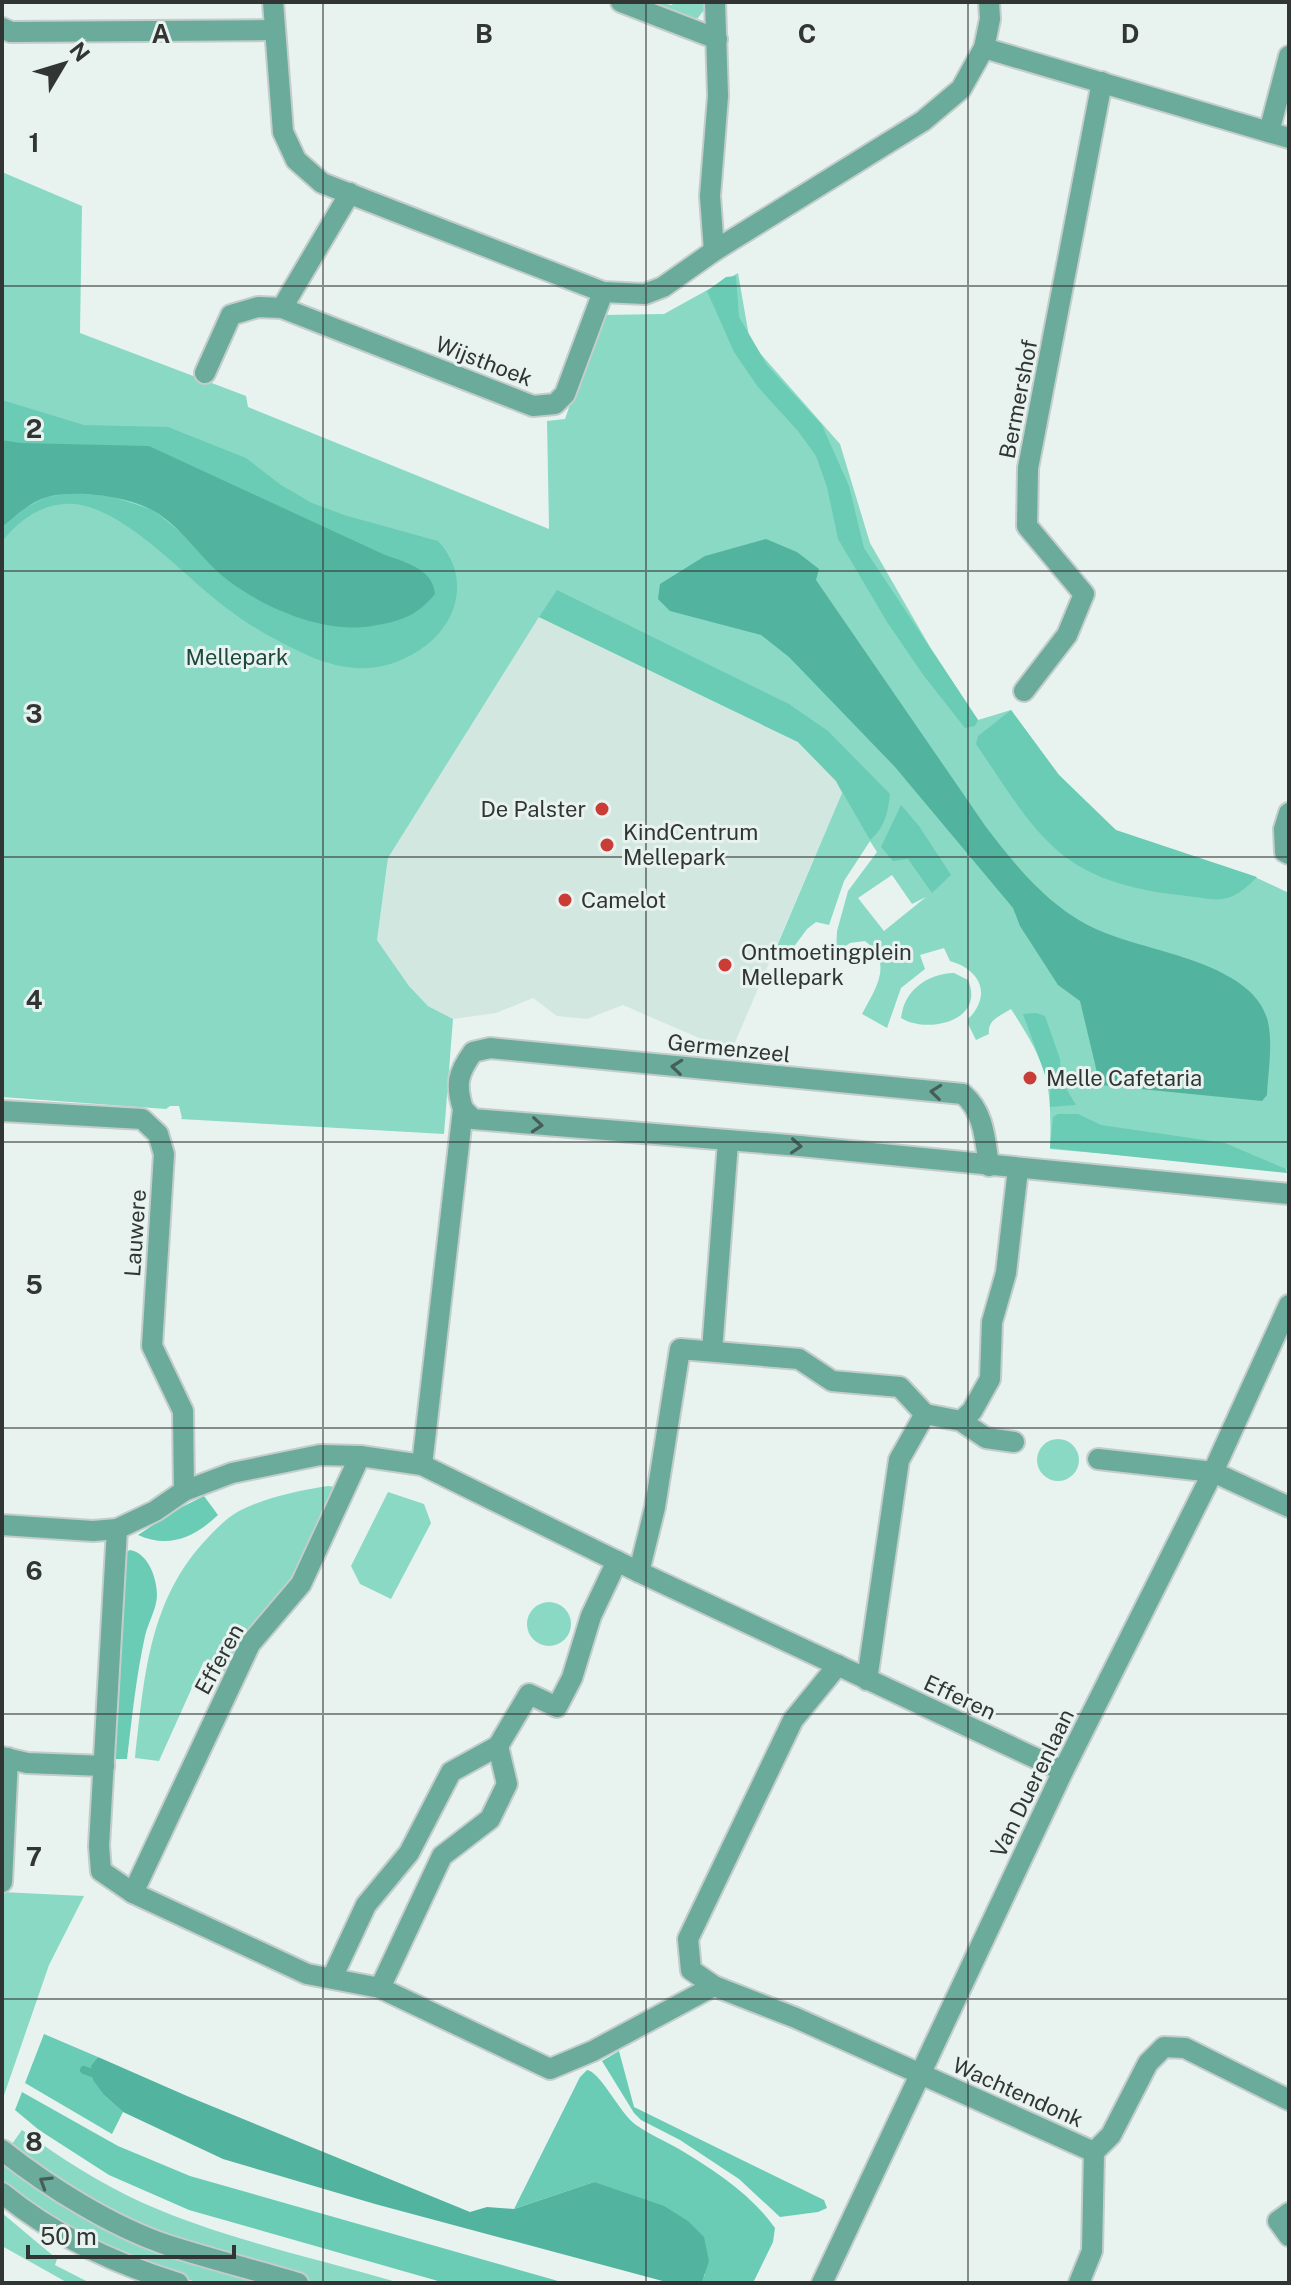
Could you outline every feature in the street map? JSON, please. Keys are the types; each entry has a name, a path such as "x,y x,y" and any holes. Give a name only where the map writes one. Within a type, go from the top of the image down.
{"street":[{"path":"273,2 283,132 296,160 322,183 603,292 645,294 663,287 714,251 923,121 961,89 984,48 990,19 989,2"},
{"path":"621,2 717,39"},
{"path":"714,251 710,196 718,96 715,2"},
{"path":"2,28 11,32 274,30"},
{"path":"984,48 1289,138"},
{"path":"1269,132 1289,56"},
{"name":"Bermershof","path":"1024,691 1067,635 1084,594 1027,526 1028,468 1102,82"},
{"path":"282,308 350,193"},
{"name":"Wijsthoek","path":"205,373 231,315 258,307 282,308 533,406 555,404 565,394 603,292"},
{"path":"1289,813 1284,829 1285,852 1289,854"},
{"name":"Germenzeel","path":"422,1465 463,1109 457,1090 462,1067 473,1052 490,1048 963,1094 975,1104 984,1128 989,1166"},
{"path":"463,1109 473,1119 800,1146 1289,1194"},
{"name":"Lauwere","path":"2,1111 142,1119 158,1134 164,1154 152,1346 183,1411 184,1491"},
{"path":"712,1351 728,1142"},
{"path":"961,1421 972,1411 990,1379 992,1322 1006,1273 1018,1169"},
{"name":"Van Duerenlaan","path":"822,2283 1063,1771 1213,1472 1289,1305"},
{"path":"639,1572 655,1507 680,1349 799,1359 832,1381 900,1387 925,1414 961,1421 986,1438 1014,1442"},
{"path":"867,1680 899,1460 925,1414"},
{"path":"2,1525 93,1531 117,1529 155,1511 184,1491 232,1473 320,1455 360,1456 422,1465"},
{"name":"Efferen","path":"133,1893 250,1644 301,1584 360,1456"},
{"path":"1098,1459 1213,1472 1289,1507"},
{"name":"Efferen","path":"422,1465 639,1572 1063,1771"},
{"path":"117,1529 99,1846 101,1871 133,1893 307,1974 380,1988 550,2069 593,2051 714,1986"},
{"path":"332,1978 366,1905 409,1853 451,1772 498,1746 529,1694 557,1707 572,1678 591,1616 617,1561"},
{"path":"838,1665 793,1720 688,1939 691,1970 714,1986 796,2018 922,2075"},
{"path":"380,1988 442,1856 490,1819 507,1784 498,1746"},
{"path":"2,1882 5,1758 27,1763 104,1766"},
{"name":"Wachtendonk","path":"1079,2283 1092,2251 1094,2152 1111,2135 1148,2063 1164,2047 1185,2048 1289,2100"},
{"name":"Wachtendonk","path":"922,2075 1094,2152"},
{"path":"2,2150 81,2205 165,2244 298,2283"},
{"path":"2,2193 51,2226 116,2261 178,2283"},
{"path":"1289,2213 1278,2221 1289,2236"}],"shaded area":[{"path":"736,276 739,317 767,365 822,425 849,486 864,548 978,720 975,726 965,728 887,622 838,539 827,487 816,456 758,387 734,352 707,291 726,277"},
{"path":"2,400 84,425 168,427 246,458 281,485 312,503 438,541 452,562 456,578 457,594 448,621 436,637 412,655 379,667 344,667 309,656 249,624 134,531 98,510 69,504 47,507 18,525 2,542 2,527 26,508 46,497 73,493 109,496 153,510 184,535 411,564 21,443 2,440"},
{"path":"2,440 149,446 417,568 429,578 435,594 421,608 399,620 372,626 334,626 295,616 240,589 216,570 164,518 131,501 87,494 47,497 29,506 2,527"},
{"path":"766,539 797,552 819,569 816,580 986,827 1038,888 1085,923 1123,939 1198,962 1243,986 1259,1002 1268,1022 1270,1040 1267,1095 1262,1101 1100,1085 1080,1001 1058,985 1020,926 1013,908 895,767 789,657 761,635 670,611 658,599 660,584 705,556"},
{"path":"557,590 789,704 828,731 890,794 887,813 879,830 870,840 836,781 798,742 539,617"},
{"name":"KindCentrum Mellepark","path":"539,617 798,742 836,781 842,793 731,1052 623,1005 587,1019 557,1016 533,998 496,1013 453,1019 428,1006 409,986 377,940 388,858"},
{"path":"1011,710 1059,775 1116,830 1257,877 1238,893 1213,899 1138,888 1106,879 1079,866 1036,829 976,744 978,736"},
{"path":"901,805 919,826 951,875 932,893 908,859 893,861 881,847"},
{"path":"1023,1014 1045,1016 1060,1059 1061,1080 1076,1105 1050,1107 1050,1088"},
{"path":"1078,1114 1101,1125 1225,1143 1286,1169 1287,1173 1050,1148 1053,1117"},
{"path":"204,1496 218,1515 191,1535 160,1541 138,1535 174,1511"},
{"path":"130,1550 142,1556 150,1567 157,1595 142,1651 127,1759 114,1759 124,1553"},
{"path":"44,2034 98,2057 91,2065 105,2096 123,2112 112,2134 25,2083"},
{"path":"619,2051 634,2107 824,2200 827,2208 780,2217 739,2179 680,2140 641,2120 602,2061"},
{"path":"98,2057 470,2212 487,2207 514,2209 594,2182 664,2206 688,2221 704,2237 709,2261 702,2282 670,2283 375,2204 223,2159 123,2112 93,2080 91,2065"},
{"path":"587,2070 598,2078 630,2120 719,2175 744,2194 775,2228 773,2242 753,2283 701,2283 705,2274 594,2182 514,2209 580,2077"},
{"path":"22,2092 118,2146 190,2176 565,2283 445,2283 189,2210 109,2175 39,2130 15,2110"}],"green space":[{"path":"660,2 671,5 677,2 707,2 707,6 698,18 690,18 659,6"},
{"name":"Mellepark","path":"2,172 82,206 80,333 246,396 248,407 549,529 547,421 565,419 601,315 664,314 738,273 750,342 840,444 870,543 930,647 978,720 1011,710 1058,774 1116,831 1257,878 1289,893 1289,1170 1050,1149 1048,1090 1033,1046 1011,1009 992,1022 989,1034 976,1040 968,1019 980,1001 980,984 969,970 950,961 944,948 920,955 925,969 901,988 887,1028 862,1014 880,976 879,958 865,941 850,943 836,953 837,931 848,891 877,852 870,841 844,881 829,925 816,922 793,948 777,946 842,793 836,781 798,742 539,617 388,858 377,940 409,986 428,1006 453,1019 444,1134 180,1119 179,1106 166,1109 2,1097","holes":["892,875 912,904 926,897 884,931 858,898"]},
{"path":"954,973 968,980 971,994 969,1006 961,1015 951,1021 925,1025 901,1018 907,999 918,985"},
{"path":"1058,1439 1073,1445 1079,1460 1073,1475 1058,1481 1043,1475 1037,1460 1043,1445"},
{"path":"336,1487 290,1584 226,1672 204,1661 159,1761 135,1758 152,1645 159,1618 184,1568 210,1535 239,1511 282,1495"},
{"path":"388,1492 424,1504 431,1523 391,1599 360,1584 351,1566"},
{"path":"549,1602 564,1609 571,1624 564,1639 549,1646 534,1639 527,1624 534,1609"},
{"path":"2,1892 84,1896 49,1965 2,2101"},
{"path":"22,2130 96,2178 174,2216 238,2238 400,2283 315,2283 189,2246 101,2208 9,2148"},
{"path":"2,2159 29,2178 271,2283 200,2283 81,2235 2,2183"},
{"path":"2,2213 57,2259 55,2265 90,2283 68,2283 2,2246"}],"waterway":[{"path":"84,2070 100,2076"}],"place":[{"name":"De Palster","path":"602,809"},
{"name":"KindCentrum Mellepark","path":"607,845"},
{"name":"Camelot","path":"565,900"},
{"name":"Ontmoetingplein Mellepark","path":"725,965"},
{"name":"Melle Cafetaria","path":"1030,1078"}]}
